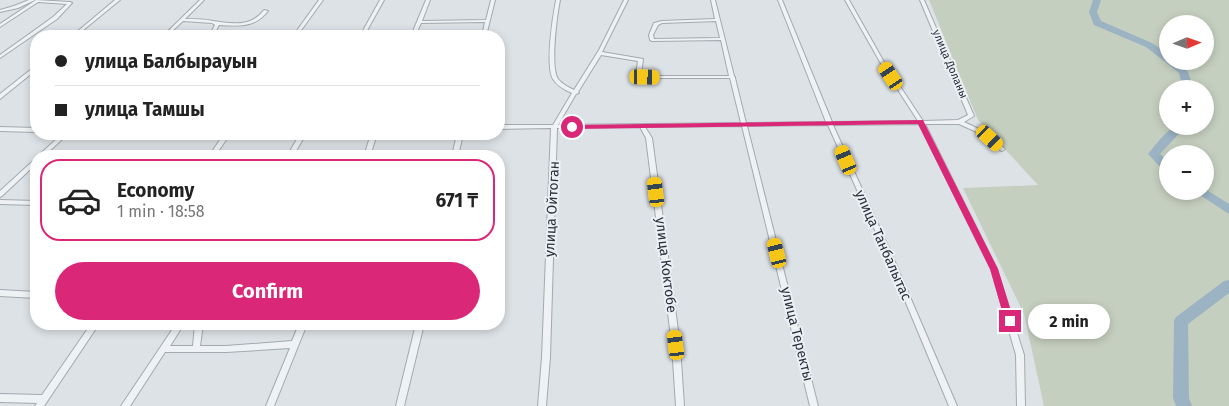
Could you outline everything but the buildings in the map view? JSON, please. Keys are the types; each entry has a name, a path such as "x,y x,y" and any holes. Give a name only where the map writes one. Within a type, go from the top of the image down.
{"street":[{"path":"0,26 36,0"},
{"path":"0,11 36,0 70,4 38,30"},
{"path":"81,30 118,0"},
{"path":"171,30 202,0"},
{"path":"299,30 321,0"},
{"path":"365,30 382,0"},
{"path":"416,30 428,0"},
{"path":"486,30 493,0"},
{"path":"558,0 552,63 553,76 566,88 576,93"},
{"path":"554,127 600,53 626,0"},
{"name":"улица Теректы","path":"713,0 814,406"},
{"name":"улица Танбалытас","path":"780,0 830,124 889,255 953,406"},
{"path":"847,0 882,62 920,122 994,269 1020,355 1021,406"},
{"name":"улица Доланы","path":"922,0 971,116 959,122"},
{"path":"181,20 218,24 249,24 257,21 266,11"},
{"path":"718,20 662,22 656,24 652,40 723,39"},
{"path":"419,22 488,21"},
{"path":"215,30 218,24"},
{"path":"0,57 30,36"},
{"path":"600,53 641,60 638,74 645,77 733,77"},
{"path":"0,97 30,73"},
{"path":"505,127 959,122 981,132 1002,150"},
{"name":"улица Коктобе","path":"642,126 649,138 676,345 680,406"},
{"name":"улица Ойтоган","path":"542,406 546,357 554,127"},
{"path":"0,129 30,130"},
{"path":"48,150 58,140"},
{"path":"0,195 30,167"},
{"path":"0,202 30,203"},
{"path":"0,293 30,295"},
{"path":"0,398 41,402 91,330"},
{"path":"125,406 176,330"},
{"path":"196,348 198,330"},
{"path":"270,406 301,330"},
{"path":"400,406 419,330"},
{"path":"163,349 226,349 296,344"}],"green space":[{"path":"929,0 1229,0 1229,406 1044,406 1024,314 963,188 1038,185 978,120"}],"waterway":[{"path":"1097,0 1093,12 1097,23 1149,45 1159,52"},
{"path":"1181,70 1184,72 1186,80"},
{"path":"1161,145 1171,135"},
{"path":"1159,148 1154,154 1159,159"},
{"path":"1214,200 1229,210"},
{"path":"1184,406 1181,398 1181,321 1229,285"}],"route":[{"path":"572,127 920,122 994,269 1010,321"}]}
